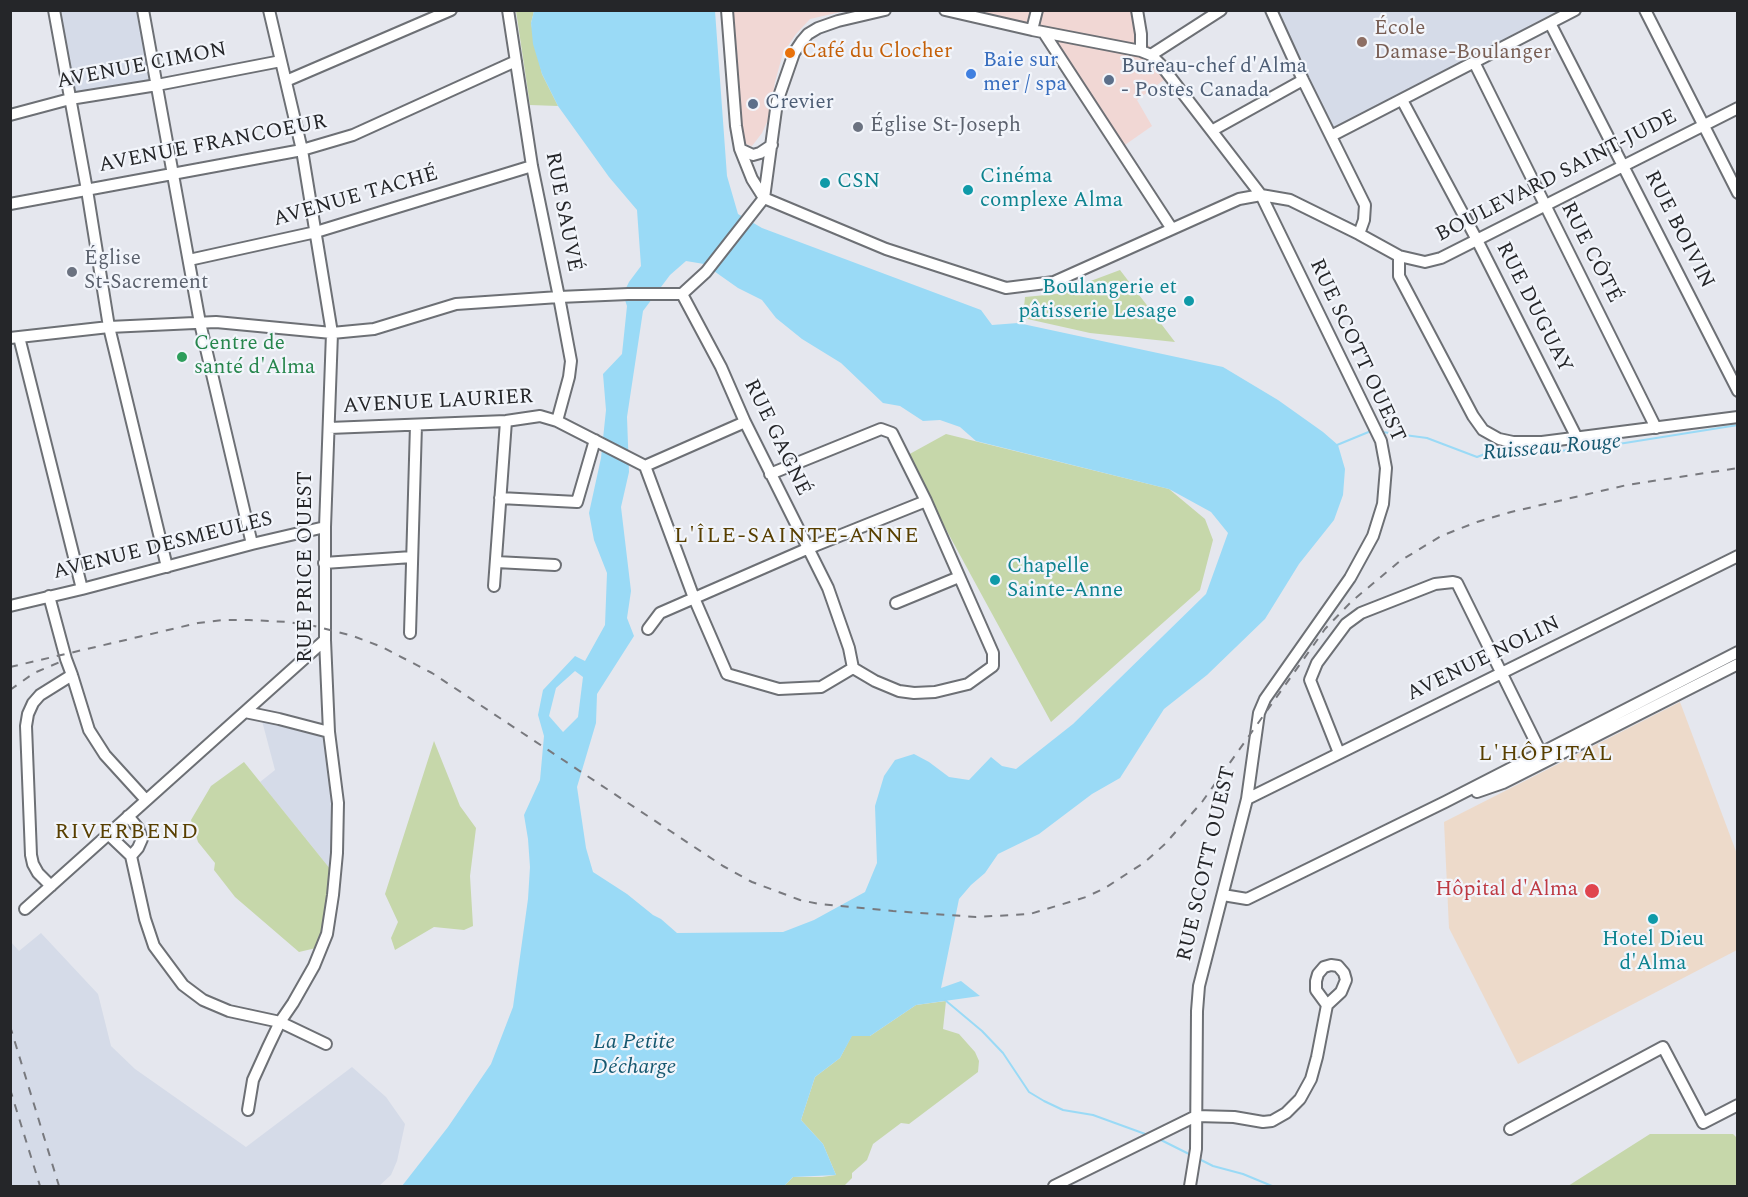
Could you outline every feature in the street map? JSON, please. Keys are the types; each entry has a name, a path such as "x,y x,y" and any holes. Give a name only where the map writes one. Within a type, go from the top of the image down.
{"street":[{"path":"54,10 109,327 167,567"},
{"path":"143,10 200,323 252,544"},
{"name":"RUE PRICE OUEST","path":"248,1110 254,1080 280,1022 314,966 327,934 335,874 338,803 328,732 324,562 332,333 302,150 269,10"},
{"path":"286,81 452,10"},
{"name":"RUE SAUVÉ","path":"508,10 532,166 571,360 569,377 557,421"},
{"path":"727,10 736,126 740,149 761,203 886,249 1006,288 1054,282 1239,199 1261,195"},
{"path":"82,589 15,338 109,327 216,322 332,333 374,328 456,304 560,297 676,294 706,272 761,203 777,102 795,53 808,34 837,16 885,10"},
{"path":"1032,30 1037,10"},
{"path":"1137,10 1146,53"},
{"path":"946,11 1146,53 1221,10"},
{"path":"1272,10 1303,80 1365,205 1364,219 1359,234"},
{"path":"1331,136 1575,10"},
{"path":"1645,10 1737,193"},
{"name":"RUE BOIVIN","path":"1550,23 1737,391"},
{"path":"1044,33 1172,229"},
{"name":"RUE SCOTT OUEST","path":"1146,53 1161,65 1261,195 1381,441 1386,468 1383,504 1372,536 1350,578 1265,699 1257,725 1247,799 1199,986 1196,1149 1190,1186"},
{"name":"AVENUE CIMON","path":"10,115 70,99 281,61"},
{"name":"AVENUE FRANCOEUR","path":"10,204 302,150 353,135 516,61"},
{"name":"RUE CÔTÉ","path":"1474,62 1656,428"},
{"path":"1213,130 1303,80"},
{"name":"RUE DUGUAY","path":"1402,100 1477,240 1576,438"},
{"name":"BOULEVARD SAINT-JUDE","path":"1261,195 1290,200 1400,256 1425,262 1441,258 1737,108"},
{"path":"740,149 753,155 772,144"},
{"name":"AVENUE TACHÉ","path":"189,260 316,232 532,166"},
{"path":"1400,256 1399,276 1473,416 1483,430 1499,439 1513,442 1542,442 1737,417"},
{"name":"RUE GAGNÉ","path":"676,294 721,367 770,474 810,548 828,588 849,648 853,668"},
{"name":"AVENUE LAURIER","path":"328,428 540,417 557,421 640,464"},
{"path":"494,586 506,420"},
{"path":"745,422 640,464 727,674 779,689 821,687 853,668 899,691 915,693 935,692 968,684 993,666 993,653 926,501 892,433 881,429 770,474"},
{"path":"410,633 416,425"},
{"path":"500,498 578,502 595,440"},
{"path":"648,629 660,613 926,501"},
{"name":"AVENUE DESMEULES","path":"10,606 324,527"},
{"name":"AVENUE NOLIN","path":"1247,799 1737,556"},
{"path":"324,562 412,557"},
{"path":"496,562 555,565"},
{"path":"896,603 959,577"},
{"path":"1339,753 1310,680 1317,663 1346,624 1361,613 1434,584 1453,582 1457,583 1543,757"},
{"path":"49,596 66,660 89,730 105,755 146,800"},
{"path":"25,909 325,640"},
{"path":"1543,757 1737,652"},
{"path":"1223,895 1247,898 1737,664"},
{"path":"51,886 38,873 31,855 26,726 28,714 40,695 72,675"},
{"path":"245,712 328,732"},
{"path":"128,816 138,828 142,839 138,848 130,856"},
{"path":"108,835 130,856 145,920 154,946 183,985 203,1000 229,1011 280,1022 326,1044"},
{"path":"1054,1186 1196,1116 1234,1117 1263,1122 1272,1121 1286,1113 1300,1099 1311,1079 1327,1005"},
{"path":"1509,1129 1663,1047 1703,1123 1737,1105"}],"shaded area":[{"path":"54,11 143,11 157,85 70,99"},
{"path":"733,11 845,11 810,19 796,34 783,53 769,118 762,133 752,146 743,143 740,133"},
{"path":"970,11 1141,11 1147,43 1172,74 1137,100 1152,126 1122,147 1050,30"},
{"name":"École Damase-Boulanger","path":"1275,11 1574,11 1331,136"},
{"name":"Hôpital d'Alma","path":"1680,702 1737,854 1737,950 1518,1064 1449,928 1444,822"},
{"path":"261,717 326,734 335,803 331,870 260,782 275,770"},
{"path":"41,933 98,994 111,1046 135,1069 246,1147 352,1067 386,1097 405,1124 397,1161 391,1175 379,1186 11,1186 11,942 19,951"}],"green space":[{"path":"516,11 534,11 531,23 542,74 558,106 530,105"},
{"path":"1120,270 1175,342 1090,333 1023,318 1025,297 1056,294"},
{"path":"946,434 1169,489 1205,519 1213,540 1200,590 1051,722 906,456"},
{"path":"434,741 460,806 476,828 470,876 473,926 464,930 434,927 395,950 391,938 398,922 385,894"},
{"path":"244,762 331,870 326,922 316,948 299,952 235,897 214,870 215,863 198,842 191,820 211,786"},
{"path":"946,1001 943,1029 959,1034 975,1052 979,1061 978,1072 909,1124 901,1123 873,1144 867,1160 852,1173 852,1178 844,1186 784,1186 793,1177 836,1175 823,1144 801,1120 815,1077 840,1058 852,1035 870,1036 916,1005"},
{"path":"1650,1134 1733,1134 1737,1138 1737,1186 1568,1186"}],"water":[{"name":"La Petite Décharge","path":"534,11 715,11 727,176 738,214 762,228 981,310 992,325 1018,323 1223,367 1278,400 1323,432 1338,445 1345,469 1343,495 1334,520 1299,564 1265,619 1207,675 1164,709 1120,778 1092,794 1039,834 998,854 985,873 959,899 941,988 961,981 980,996 916,1005 870,1036 852,1036 840,1058 815,1077 801,1120 823,1144 836,1175 793,1177 784,1186 402,1186 448,1127 491,1064 513,1007 528,899 530,867 524,815 540,780 544,736 538,715 543,690 575,656 585,661 605,625 607,573 594,540 589,513 601,458 606,410 603,374 622,354 627,306 623,294 641,266 637,210 609,177 558,106 542,74 533,44 531,23","holes":["686,261 704,264 738,288 762,300 776,318 802,339 841,363 883,403 900,406 923,421 940,420 960,427 976,441 1169,489 1211,512 1228,533 1206,594 1073,724 1016,769 1002,766 991,757 969,780 949,777 914,754 895,760 884,776 875,806 877,863 865,892 814,920 783,932 677,933 627,894 593,872 586,848 577,787 596,723 597,694 634,636 627,618 631,591 621,507 629,472 627,417 643,311 670,275","575,671 583,677 578,717 563,732 549,716 556,688"]}],"waterway":[{"name":"Ruisseau Rouge","path":"1382,432 1427,438 1477,457 1495,450 1524,453 1587,449 1738,425"},
{"name":"Ruisseau Rouge","path":"1337,445 1373,431"},
{"path":"945,1000 982,1031 1003,1053 1029,1092 1063,1110 1093,1115 1148,1135"},
{"path":"1159,1139 1191,1155"},
{"path":"1199,1159 1272,1186"}],"railway":[{"path":"10,667 198,623 249,620 314,626 353,636 382,647 432,673 723,866 752,882 800,900 819,904 976,917 1030,914 1086,897 1105,888 1145,862 1165,844 1202,802 1325,629 1352,601 1400,561 1441,536 1511,512 1627,485 1738,468"},
{"path":"10,690 34,673 60,662"},
{"path":"10,1026 59,1186"},
{"path":"10,1089 40,1186"}],"place":[{"name":"École Damase-Boulanger","path":"1362,42"},
{"name":"Café du Clocher","path":"790,53"},
{"name":"Baie sur mer / spa","path":"971,74"},
{"name":"Bureau-chef d'Alma - Postes Canada","path":"1109,80"},
{"name":"Crevier","path":"753,104"},
{"name":"Église St-Joseph","path":"858,127"},
{"name":"CSN","path":"825,183"},
{"name":"Cinéma complexe Alma","path":"968,190"},
{"name":"Église St-Sacrement","path":"72,272"},
{"name":"Boulangerie et pâtisserie Lesage","path":"1189,301"},
{"name":"Centre de santé d'Alma","path":"182,357"},
{"name":"Chapelle Sainte-Anne","path":"995,580"},
{"name":"Hôpital d'Alma","path":"1592,891"},
{"name":"Hotel Dieu d'Alma","path":"1653,919"}],"district":[{"name":"L'ÎLE-SAINTE-ANNE","path":"797,538"},
{"name":"L'HÔPITAL","path":"1546,756"},
{"name":"RIVERBEND","path":"127,834"}]}
